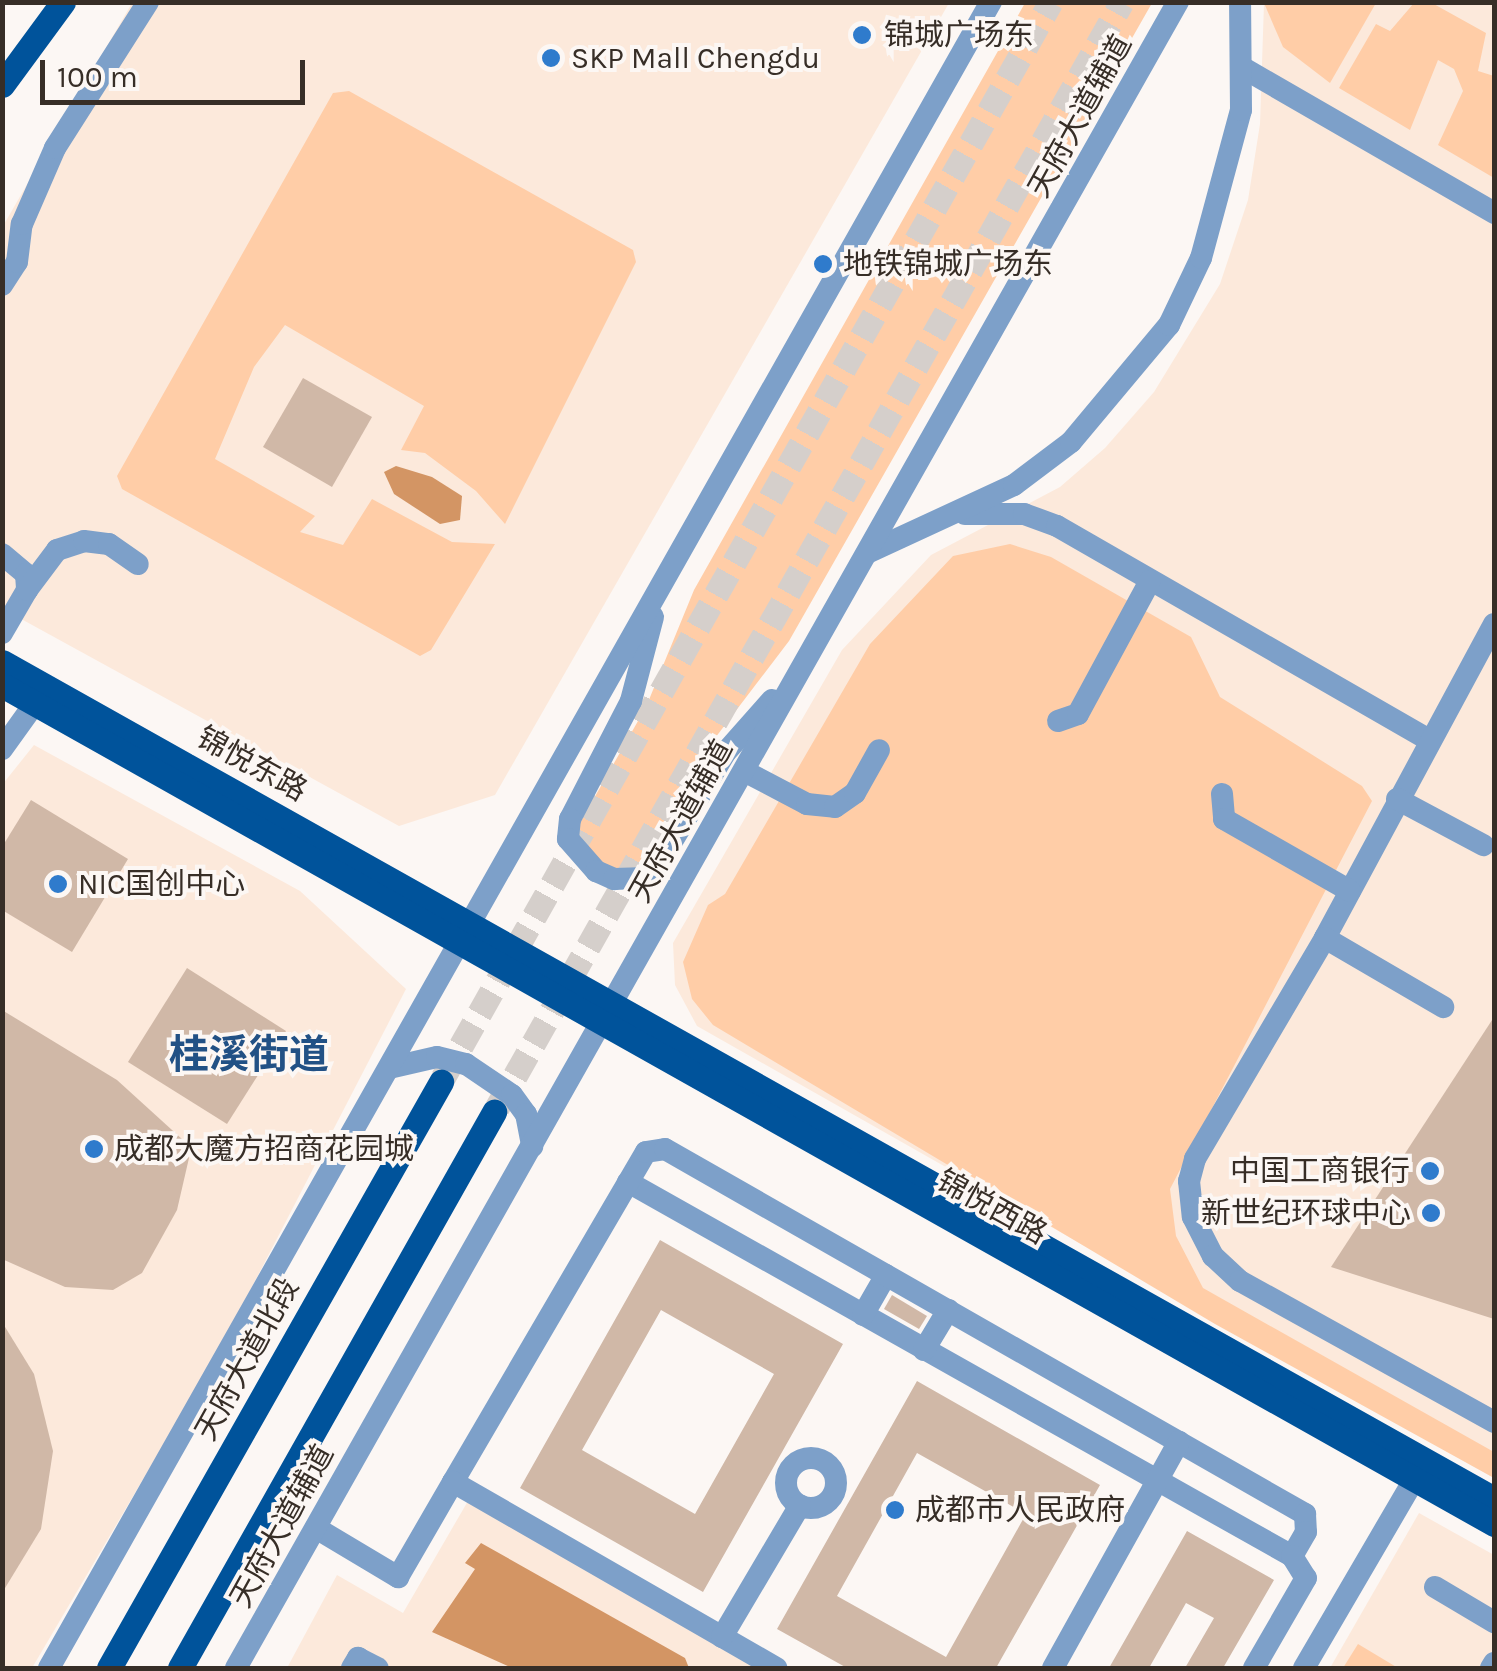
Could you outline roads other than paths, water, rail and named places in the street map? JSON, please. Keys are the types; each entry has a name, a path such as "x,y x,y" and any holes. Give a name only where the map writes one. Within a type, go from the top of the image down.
{"main road":[{"path":"2,84 63,2"},
{"name":"锦悦东路","path":"2,662 466,932"},
{"name":"锦悦东路","path":"2,684 466,932"},
{"name":"锦悦西路","path":"466,932 1494,1524"},
{"name":"锦悦西路","path":"607,1014 1494,1499"},
{"name":"天府大道北段","path":"109,1668 441,1082"},
{"path":"180,1668 494,1112"}],"street":[{"path":"2,285 17,262 22,224 55,148 148,2"},
{"path":"49,1668 991,2"},
{"name":"天府大道辅道","path":"236,1668 1178,2"},
{"path":"867,553 1014,484 1072,442 1169,324 1201,258 1222,187 1245,69 1240,2"},
{"path":"1245,69 1494,214"},
{"path":"952,514 1024,514 1150,581 1428,740"},
{"path":"15,601 57,550 84,541 109,544 138,564"},
{"path":"2,554 26,574 2,633"},
{"path":"2,563 15,576 15,601"},
{"path":"1058,720 1078,714 1150,581"},
{"path":"662,585 631,702 570,819 568,839 596,871 614,879 640,878 656,868 725,753 803,666"},
{"path":"1494,624 1428,740 1325,938 1195,1159 1189,1181 1193,1217 1213,1256 1240,1280 1494,1422"},
{"path":"2,749 34,702"},
{"path":"744,772 808,804 836,808 854,794 879,750"},
{"path":"1222,794 1224,819 1350,891"},
{"path":"1397,799 1483,844"},
{"path":"1325,938 1443,1007"},
{"path":"389,1068 437,1056 466,1064 512,1096 526,1114 532,1146"},
{"path":"316,1528 398,1577 646,1152 665,1149 1305,1514 1306,1532 1292,1556"},
{"path":"628,1182 1292,1556 1306,1578 1254,1668"},
{"path":"863,1316 886,1275"},
{"path":"924,1350 948,1310"},
{"path":"1053,1668 1179,1442"},
{"path":"1304,1668 1414,1480"},
{"path":"453,1482 776,1668"},
{"path":"722,1638 800,1506"},
{"path":"1435,1587 1494,1622"},
{"path":"352,1668 358,1658 378,1668"}],"tunnel":[{"path":"443,1078 1051,2"},
{"path":"497,1108 1122,2"}],"place":[{"name":"锦城广场东","path":"862,35"},
{"name":"SKP Mall Chengdu","path":"551,58"},
{"name":"地铁锦城广场东","path":"823,264"},
{"name":"NIC国创中心","path":"58,884"},
{"name":"成都大魔方招商花园城","path":"94,1149"},
{"name":"中国工商银行","path":"1430,1171"},
{"name":"新世纪环球中心","path":"1431,1213"},
{"name":"成都市人民政府","path":"895,1510"}],"district":[{"name":"桂溪街道","path":"249,1055"}]}
